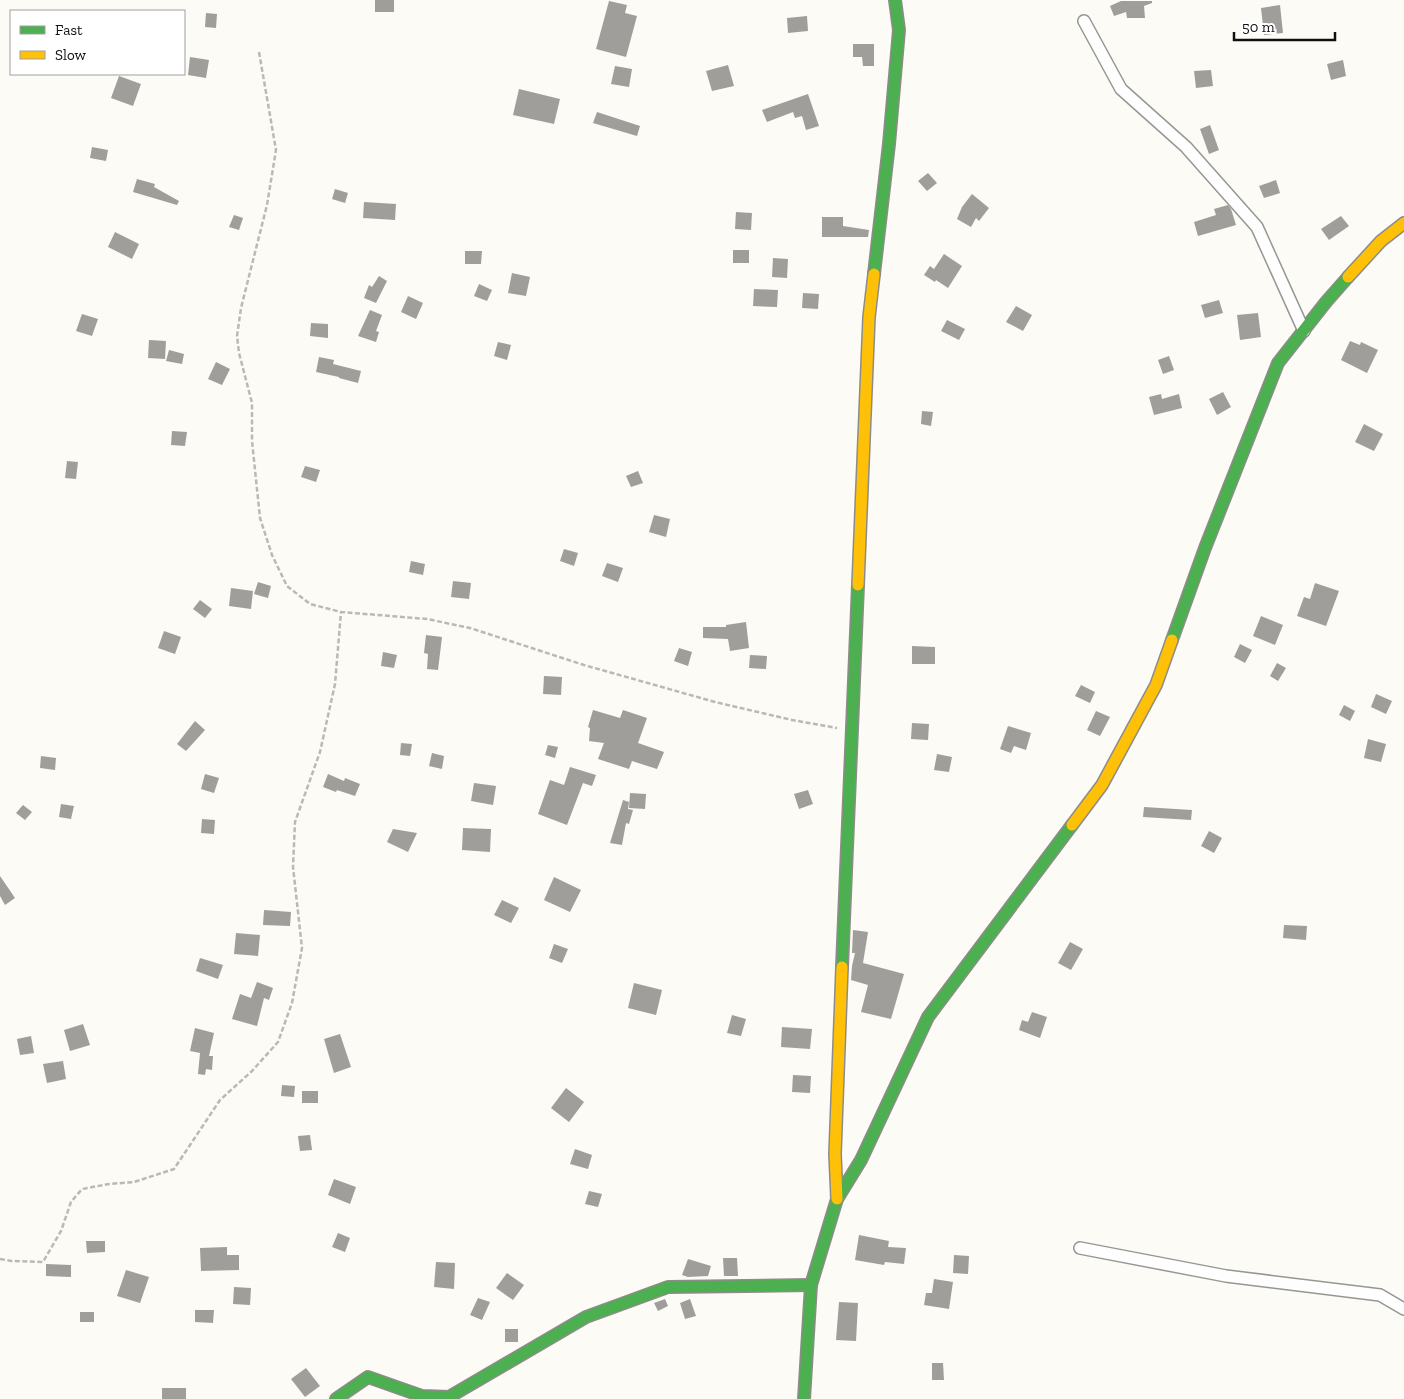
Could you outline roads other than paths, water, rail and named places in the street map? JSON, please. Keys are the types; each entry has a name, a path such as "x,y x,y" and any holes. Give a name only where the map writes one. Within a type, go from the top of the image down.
{"street":[{"path":"838,1199 835,1154 869,317 899,30 896,0"},
{"path":"1084,21 1121,89 1186,147 1257,227 1304,331"},
{"path":"804,1399 811,1285 838,1199 861,1160 928,1017 1102,785 1156,684 1205,548 1278,363 1326,302 1381,242 1404,223"},
{"path":"1080,1248 1226,1276 1380,1295 1404,1309"},
{"path":"336,1399 368,1377 422,1396 449,1397 586,1317 668,1287 811,1285"}]}
